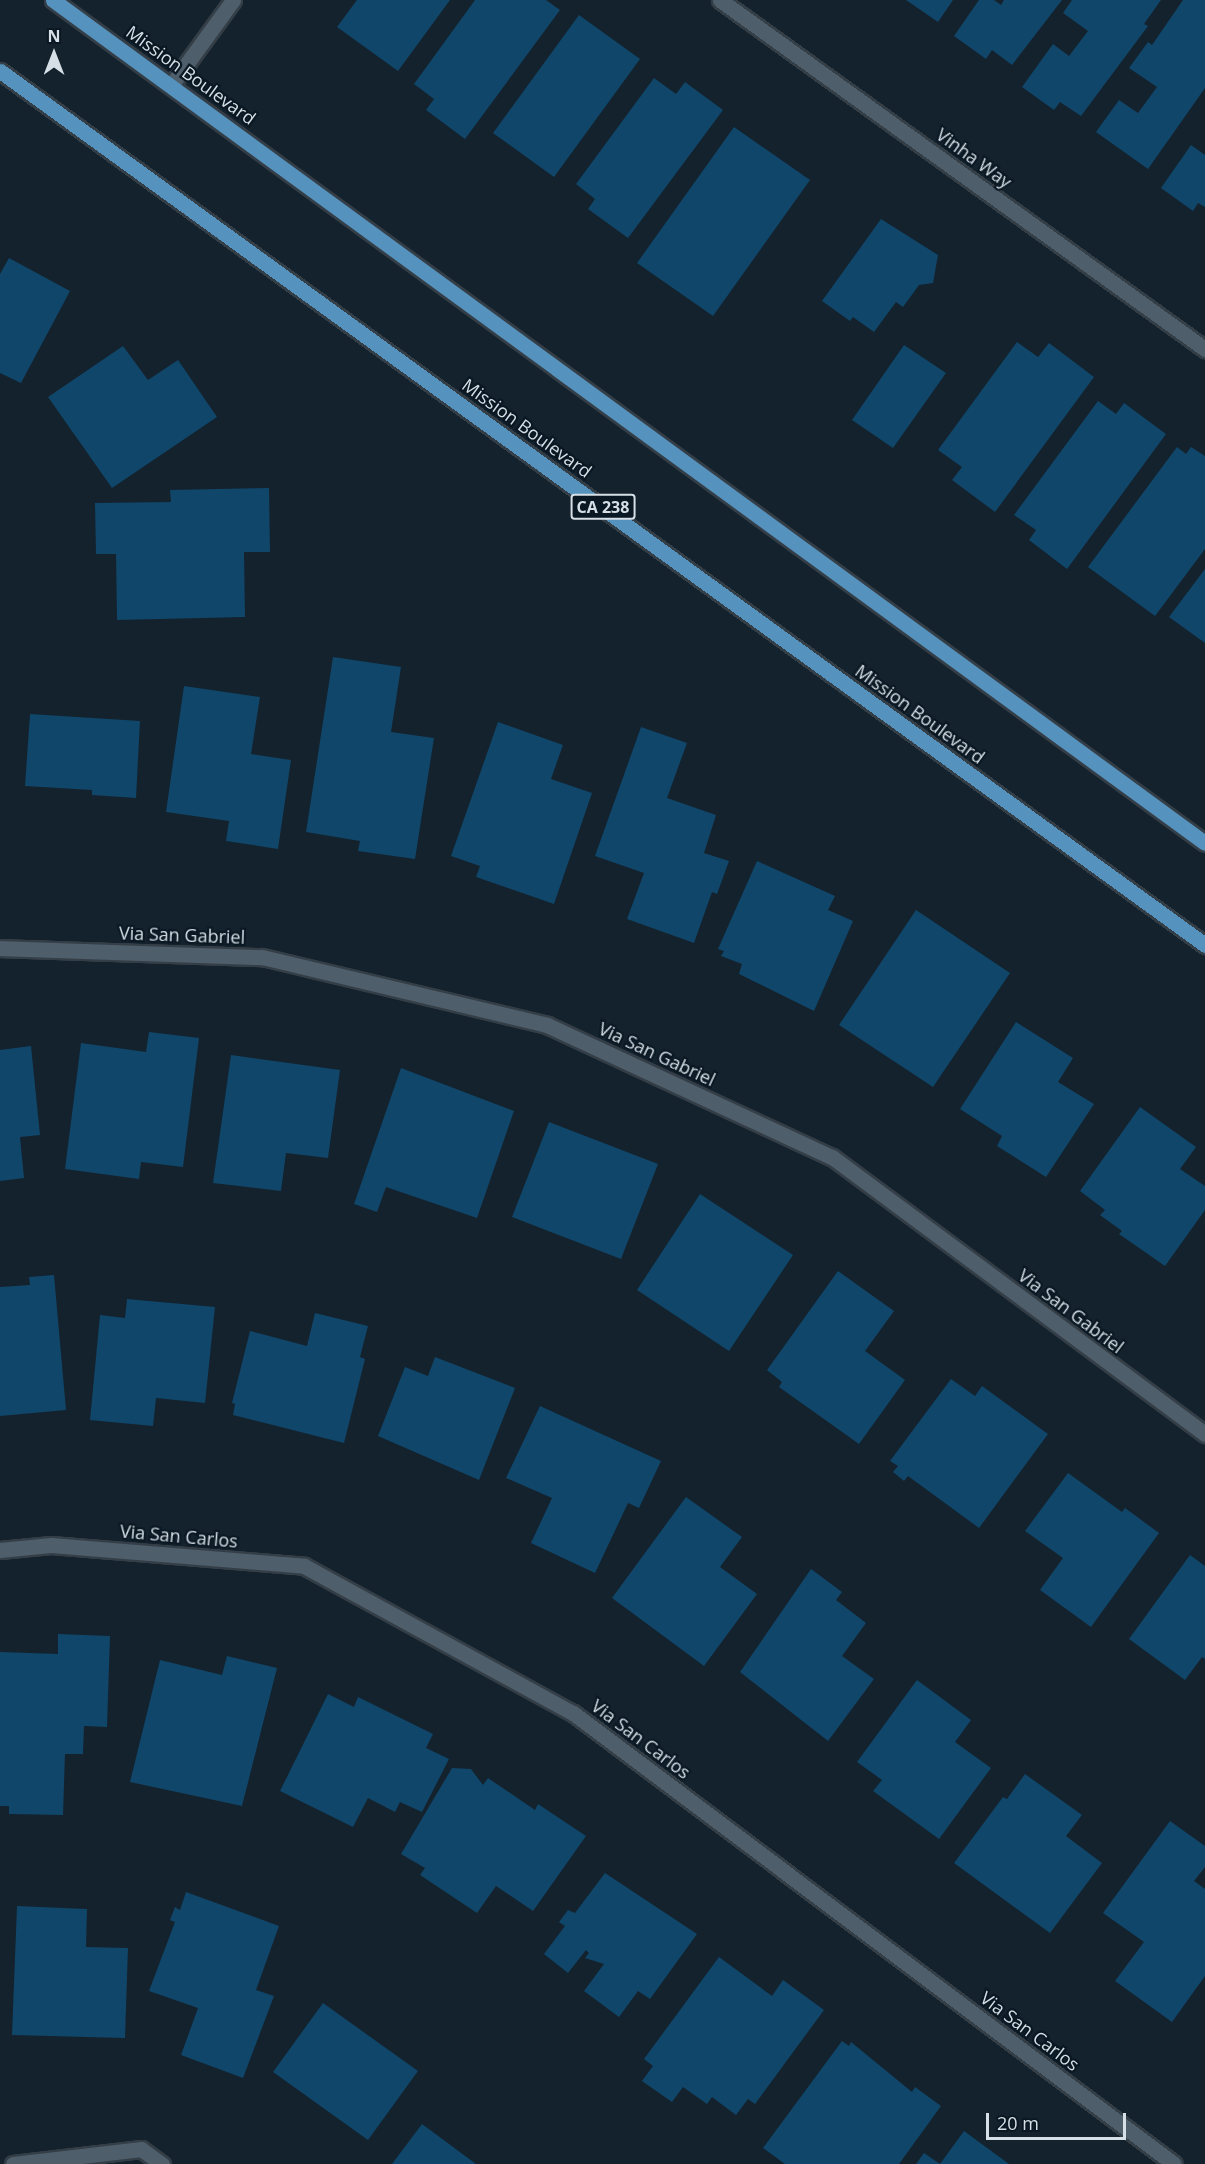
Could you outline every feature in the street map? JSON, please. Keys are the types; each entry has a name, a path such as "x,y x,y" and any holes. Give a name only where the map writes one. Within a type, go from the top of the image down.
{"main road":[{"name":"Mission Boulevard","path":"53,0 172,84 1205,843"},
{"name":"Mission Boulevard","path":"0,71 1205,945"}],"street":[{"path":"172,84 232,0"},
{"name":"Vinha Way","path":"720,0 1205,348"},
{"name":"Via San Gabriel","path":"0,948 262,957 547,1025 832,1156 1205,1434"},
{"name":"Via San Carlos","path":"0,1550 51,1545 304,1566 573,1713 1174,2164"},
{"path":"13,2164 141,2149 162,2164"}],"building":[{"path":"357,0 450,0 398,71 337,27"},
{"path":"475,0 546,0 560,10 465,139 426,110 434,99 414,84"},
{"path":"906,0 953,0 938,22"},
{"path":"979,0 994,0 1001,5 1004,0 1062,0 1012,65 992,50 986,59 954,36"},
{"path":"1072,0 1161,0 1144,24 1148,26 1081,116 1060,102 1054,110 1022,87 1053,44 1069,56 1088,31 1063,13"},
{"path":"1183,0 1205,0 1205,88 1148,169 1096,132 1119,100 1138,113 1157,87 1129,68 1148,42 1152,45"},
{"path":"579,15 640,59 554,177 493,133"},
{"path":"654,78 676,94 685,82 723,110 628,238 588,209 595,199 576,184"},
{"path":"734,127 810,180 713,316 637,263"},
{"path":"1191,145 1205,155 1205,207 1198,203 1193,211 1161,188"},
{"path":"881,219 938,255 933,283 919,285 903,307 896,302 874,332 853,317 850,321 822,301"},
{"path":"9,258 70,291 21,383 0,373 0,274"},
{"path":"1017,342 1038,357 1049,343 1094,377 995,512 952,480 962,467 938,450"},
{"path":"904,345 946,373 893,448 852,420"},
{"path":"123,346 148,380 178,360 217,417 112,488 48,397"},
{"path":"1098,401 1116,414 1124,403 1166,434 1067,569 1029,540 1036,530 1014,515"},
{"path":"1177,447 1186,454 1191,447 1205,456 1205,549 1155,616 1088,567"},
{"path":"269,488 270,552 244,552 245,617 117,620 116,554 96,554 95,503 171,502 170,490"},
{"path":"1205,569 1205,643 1169,617"},
{"path":"333,657 401,667 391,732 434,738 415,859 358,851 360,841 306,832"},
{"path":"184,686 260,697 251,754 291,760 278,849 226,841 229,821 166,812"},
{"path":"30,714 140,721 136,798 92,795 92,790 25,786"},
{"path":"498,722 563,745 551,779 592,793 554,904 476,877 480,866 451,856"},
{"path":"641,727 687,743 667,798 716,815 704,853 729,861 717,894 712,892 694,943 627,919 644,873 595,856"},
{"path":"757,861 835,896 828,910 853,921 814,1011 739,974 742,964 721,956 724,951 718,949"},
{"path":"916,910 1010,973 933,1087 839,1025"},
{"path":"1016,1022 1073,1058 1058,1082 1094,1104 1046,1177 997,1146 1002,1136 960,1109"},
{"path":"149,1032 199,1038 183,1167 141,1162 139,1179 65,1169 81,1043 146,1052"},
{"path":"31,1046 40,1135 20,1137 24,1178 0,1181 0,1050"},
{"path":"231,1055 340,1070 328,1158 286,1153 281,1191 213,1183"},
{"path":"401,1068 514,1111 477,1218 386,1187 377,1212 354,1204"},
{"path":"1140,1107 1196,1147 1180,1169 1205,1186 1205,1210 1165,1266 1119,1234 1122,1231 1100,1215 1105,1210 1080,1191"},
{"path":"549,1122 658,1164 621,1259 512,1217"},
{"path":"700,1194 793,1255 729,1351 637,1290"},
{"path":"838,1271 894,1311 865,1351 905,1380 859,1444 779,1387 782,1382 767,1370"},
{"path":"54,1275 66,1410 0,1416 0,1287 30,1285 29,1277"},
{"path":"127,1299 215,1307 205,1403 156,1398 153,1426 90,1420 100,1315 125,1318"},
{"path":"315,1313 368,1326 360,1357 365,1359 344,1443 233,1415 235,1404 232,1403 250,1331 307,1346"},
{"path":"435,1357 515,1388 479,1480 378,1436 405,1367 428,1376"},
{"path":"951,1379 975,1396 982,1386 1048,1434 979,1528 908,1476 904,1481 893,1472 898,1466 890,1461"},
{"path":"540,1406 661,1461 639,1508 628,1503 595,1573 531,1543 552,1498 506,1478"},
{"path":"1068,1473 1122,1512 1125,1508 1159,1533 1091,1627 1040,1590 1063,1558 1025,1531"},
{"path":"686,1497 742,1537 720,1567 757,1594 704,1666 612,1598"},
{"path":"1190,1555 1205,1566 1205,1659 1202,1657 1185,1680 1129,1639"},
{"path":"811,1569 842,1592 836,1600 866,1623 842,1656 874,1679 828,1741 740,1672"},
{"path":"58,1634 110,1636 107,1727 84,1726 83,1754 65,1754 63,1815 9,1814 9,1806 0,1806 0,1652 58,1654"},
{"path":"227,1656 277,1668 242,1806 130,1782 160,1660 222,1675"},
{"path":"917,1680 971,1720 955,1742 991,1768 939,1839 873,1791 882,1780 857,1762"},
{"path":"328,1694 354,1707 358,1697 433,1734 426,1748 449,1759 422,1812 400,1802 395,1812 368,1798 353,1827 280,1791"},
{"path":"452,1768 471,1769 483,1785 488,1778 535,1810 538,1804 586,1836 533,1911 496,1886 477,1913 420,1875 425,1868 401,1854"},
{"path":"1025,1774 1082,1815 1066,1836 1102,1863 1050,1933 954,1863 1003,1797 1007,1799"},
{"path":"1170,1821 1205,1846 1205,1867 1194,1881 1205,1889 1205,1976 1172,2022 1115,1981 1144,1942 1103,1913"},
{"path":"605,1873 697,1934 650,1999 638,1991 619,2017 584,1991 604,1964 585,1958 589,1953 586,1950 568,1973 544,1954 565,1926 559,1922 568,1910 575,1913"},
{"path":"186,1892 279,1926 256,1990 274,1996 243,2078 181,2055 198,2008 149,1991 175,1922 170,1920 175,1907 180,1910"},
{"path":"17,1906 87,1909 86,1947 128,1948 125,2038 12,2035"},
{"path":"719,1957 772,1996 783,1980 824,2010 755,2104 748,2099 736,2115 712,2097 707,2104 683,2087 672,2102 642,2081 653,2066 644,2059"},
{"path":"323,2003 418,2071 368,2140 273,2072"},
{"path":"842,2041 849,2046 851,2042 912,2092 915,2087 941,2106 899,2164 785,2164 763,2148"},
{"path":"422,2124 476,2164 392,2164"},
{"path":"964,2131 1009,2164 940,2164"},
{"path":"924,2153 940,2164 916,2164"}]}
